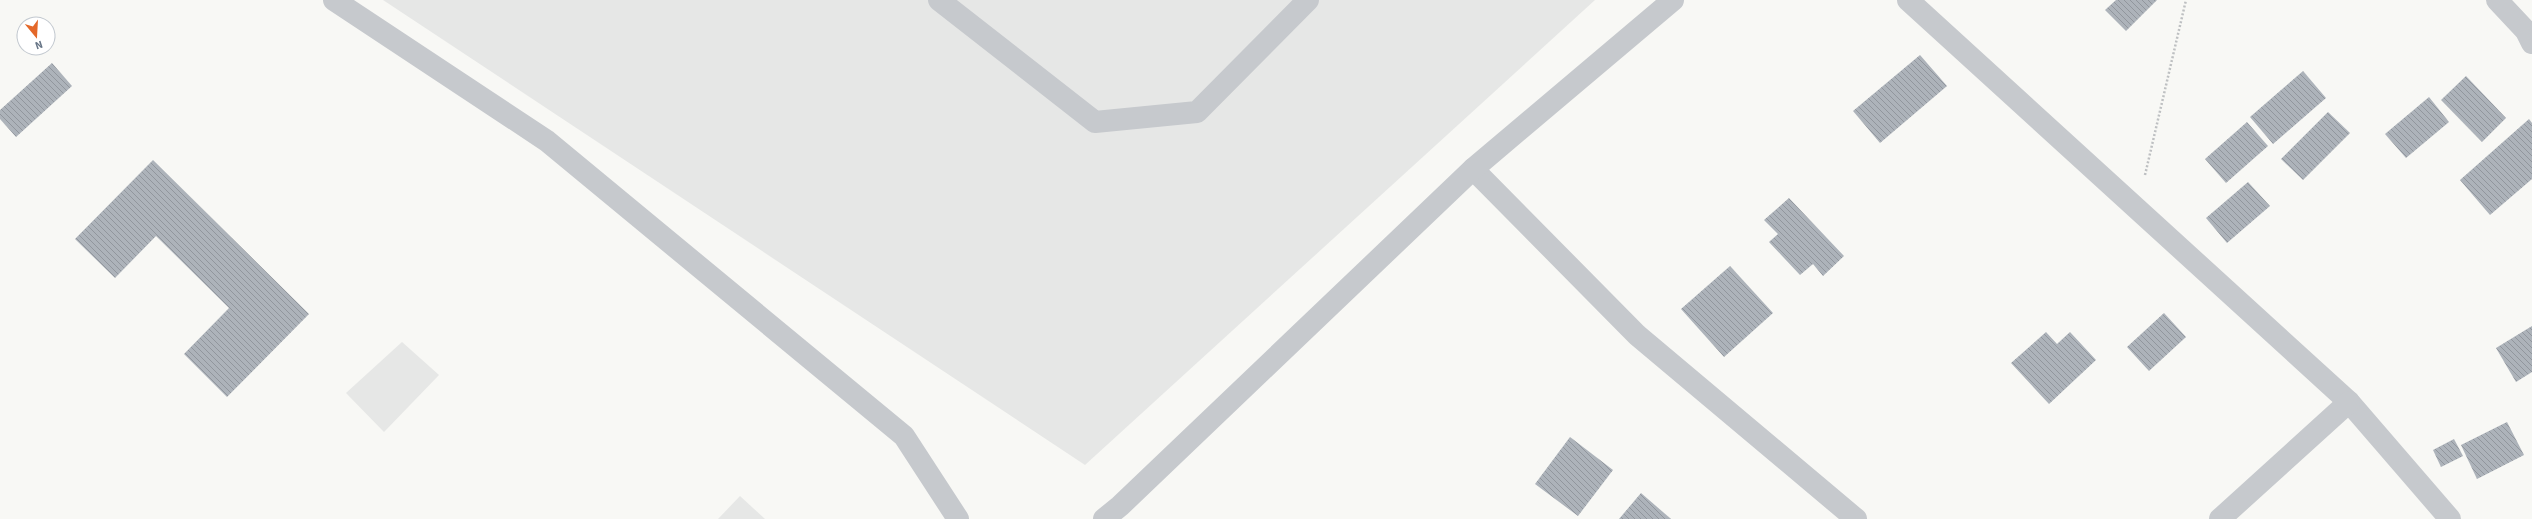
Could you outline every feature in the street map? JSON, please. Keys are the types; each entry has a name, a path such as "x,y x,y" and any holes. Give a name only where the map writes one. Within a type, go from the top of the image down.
{"street":[{"path":"334,0 547,141 904,436 958,519"},
{"path":"939,0 1095,122 1197,112 1308,0"},
{"path":"1104,519 1120,506 1473,169 1673,0"},
{"path":"1908,0 2349,402 2450,519"},
{"path":"2497,0 2530,33"},
{"path":"1473,169 1637,335 1856,519"},
{"path":"2220,519 2349,402"}],"path":[{"path":"2137,208 2186,0"}],"shaded area":[{"path":"383,0 1595,0 1085,465"},
{"path":"402,342 439,375 384,432 346,393"},
{"path":"740,496 765,519 718,519"}],"building":[{"path":"2116,0 2157,0 2126,31 2105,10"},
{"path":"1920,55 1947,86 1880,143 1853,111"},
{"path":"52,63 72,86 16,137 0,119 0,110"},
{"path":"2303,71 2326,98 2273,144 2250,117"},
{"path":"2466,76 2506,118 2482,142 2441,100"},
{"path":"2429,97 2449,122 2406,158 2385,134"},
{"path":"2328,112 2350,133 2303,180 2281,159"},
{"path":"2529,119 2532,123 2532,179 2490,215 2460,180"},
{"path":"2247,122 2268,146 2226,183 2205,159"},
{"path":"153,160 309,314 227,397 184,354 229,308 156,236 115,278 75,239"},
{"path":"2248,182 2270,206 2227,243 2206,218"},
{"path":"1789,198 1844,256 1823,276 1813,264 1800,275 1769,242 1778,234 1764,220"},
{"path":"1730,266 1773,313 1724,357 1681,309"},
{"path":"2164,313 2186,337 2149,371 2127,347"},
{"path":"2532,326 2532,372 2516,382 2496,348"},
{"path":"2046,332 2057,344 2070,332 2096,360 2049,404 2011,363"},
{"path":"2507,422 2524,455 2477,479 2461,445"},
{"path":"1570,437 1613,470 1578,516 1535,484"},
{"path":"2454,439 2463,456 2441,467 2433,450"},
{"path":"1641,493 1671,519 1619,519"}]}
